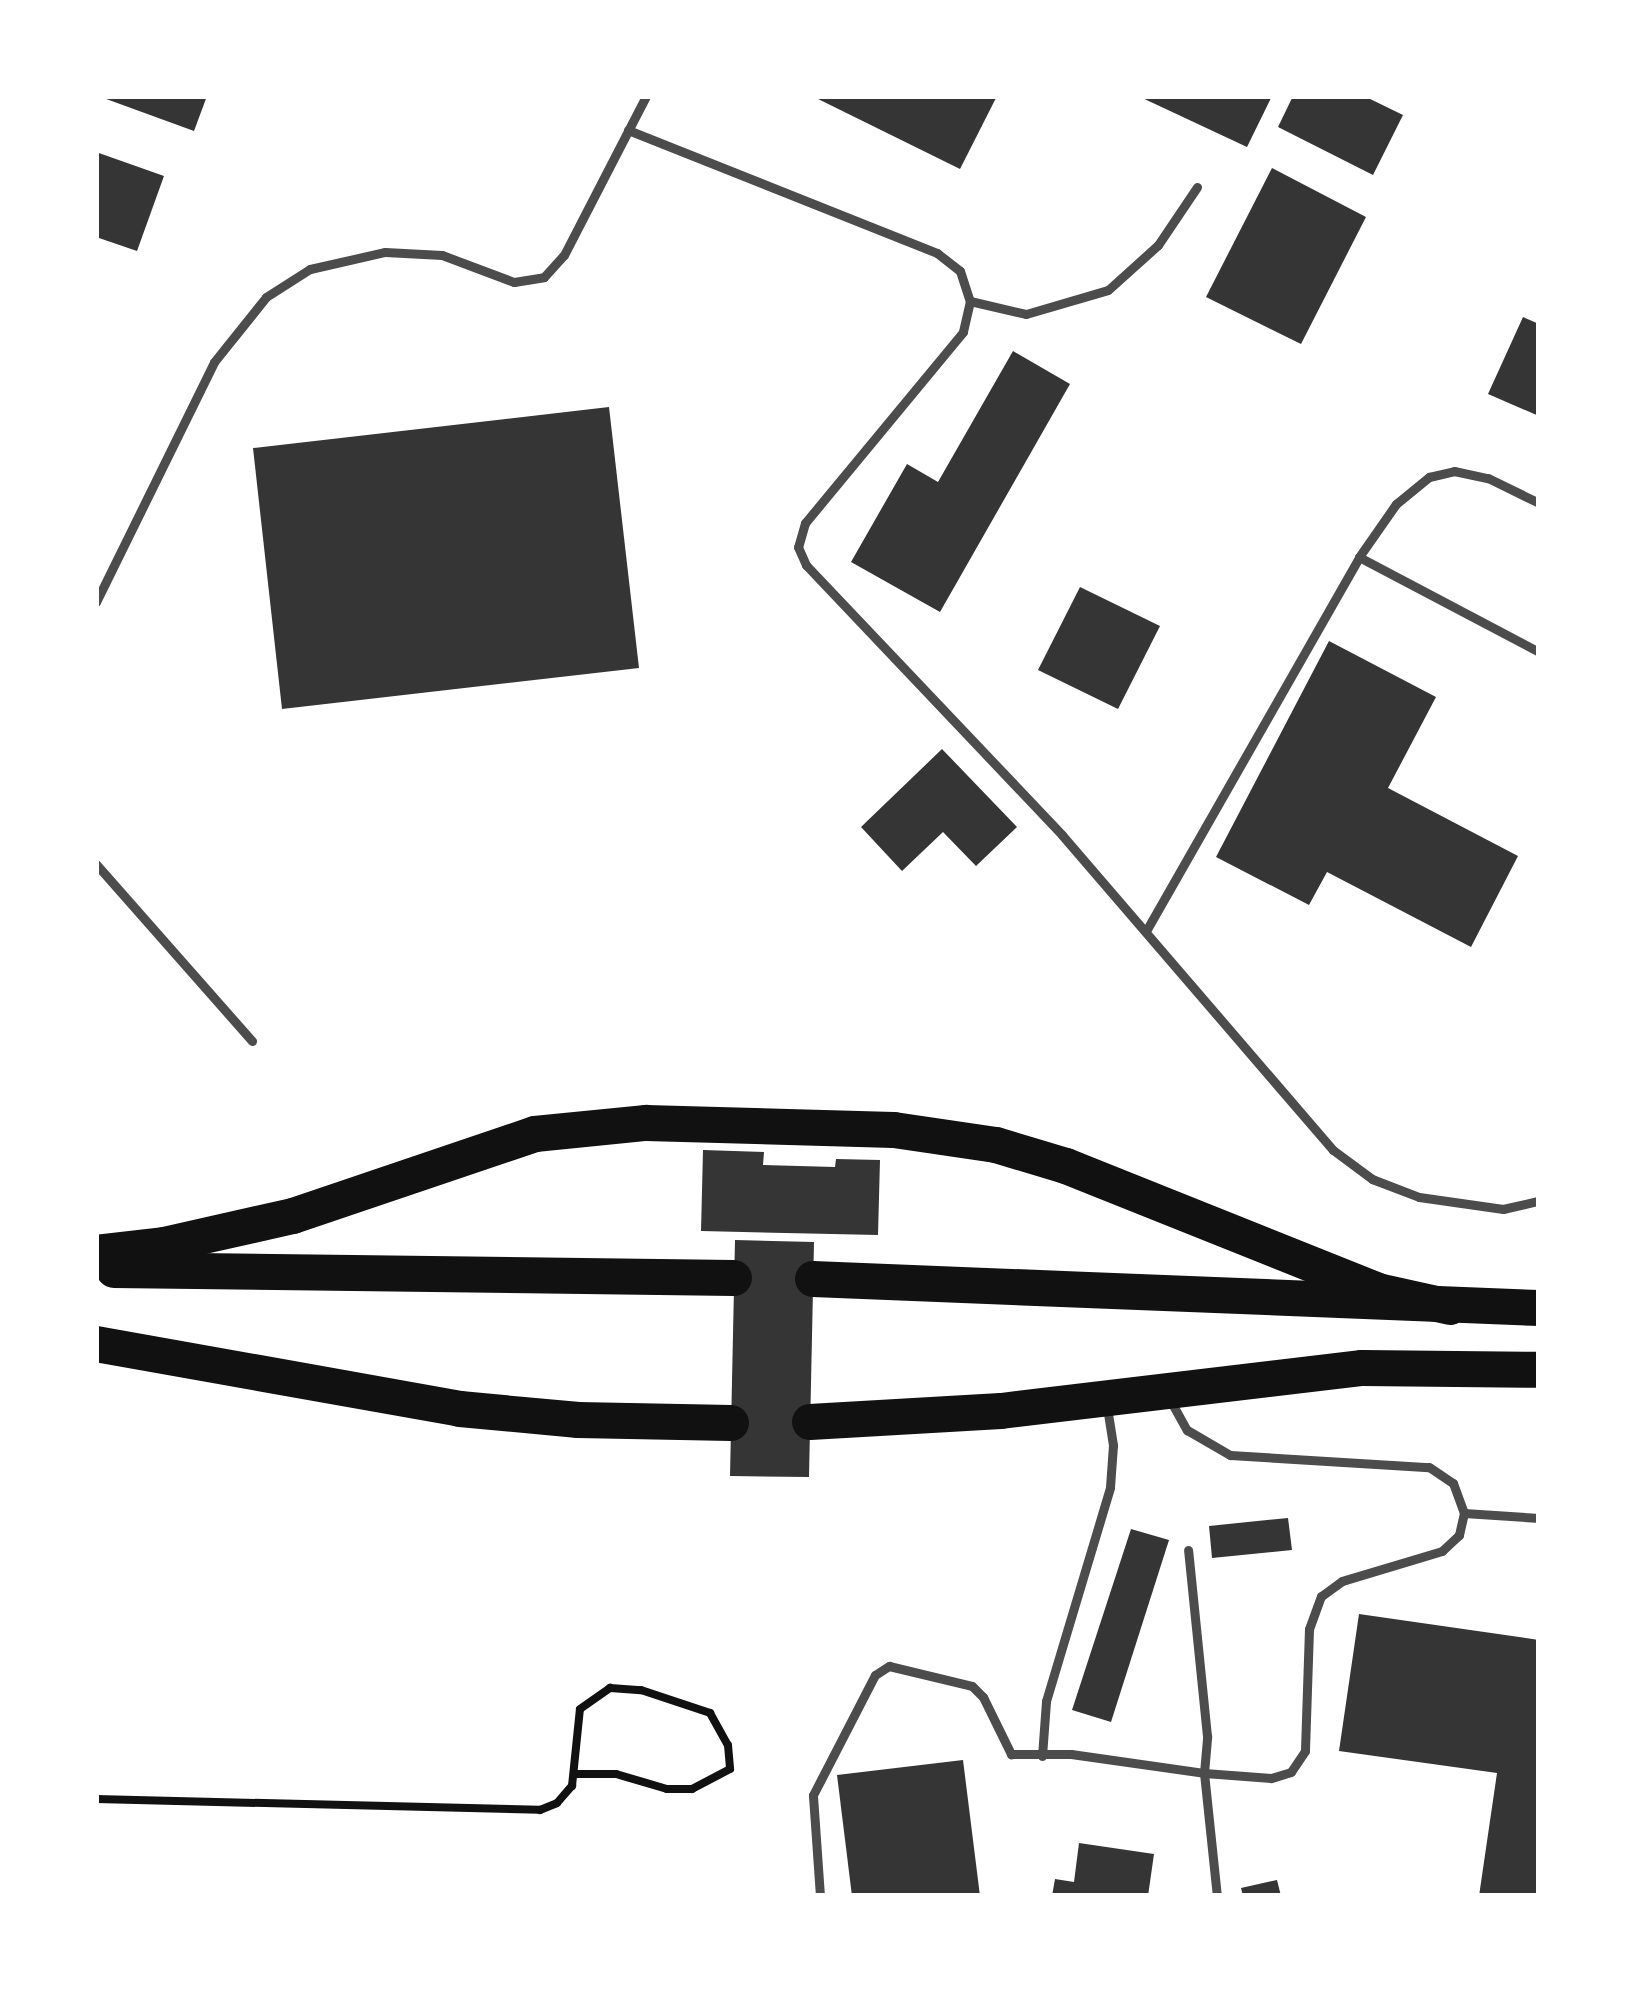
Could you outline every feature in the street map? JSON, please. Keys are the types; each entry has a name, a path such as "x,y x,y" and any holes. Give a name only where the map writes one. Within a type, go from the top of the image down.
{"highway":[{"path":"96,1253 164,1245 293,1216 535,1133 646,1124 894,1130 980,1142 1066,1166 1378,1291 1450,1307"},
{"path":"96,1269 734,1278"},
{"path":"813,1279 1539,1308"},
{"path":"96,1344 460,1408 578,1420 731,1423"},
{"path":"810,1422 1001,1411 1361,1368 1539,1370"}],"lane":[{"path":"96,602 214,362 266,296 310,269 385,252 442,255 502,279 537,280 564,255 646,96"},
{"path":"628,130 937,253 960,272 970,301 955,344 806,523 798,547 806,565 1146,931 1317,1134 1350,1166 1396,1190 1445,1203 1503,1209 1539,1201"},
{"path":"970,301 1026,314 1108,290 1158,244 1197,187"},
{"path":"1146,931 1359,557 1396,504 1437,473 1488,478 1539,503"},
{"path":"1359,557 1539,652"},
{"path":"96,864 252,1041"},
{"path":"820,1896 813,1795 883,1668 971,1686 983,1697 1008,1753 1071,1754 1264,1779 1296,1768 1305,1751 1309,1629 1317,1603 1342,1581 1442,1551 1459,1535 1463,1513 1453,1483 1429,1467 1230,1455 1182,1424 1168,1389"},
{"path":"1042,1756 1046,1701 1112,1478 1105,1399"},
{"path":"1463,1513 1539,1518"},
{"path":"1188,1550 1207,1736 1208,1850 1217,1896"}],"path":[{"path":"96,1799 518,1813 557,1803 577,1774 580,1709 610,1688 640,1690 710,1713 728,1745 730,1769 692,1789 668,1790 616,1774 577,1774"}],"building":[{"path":"98,96 207,96 194,131"},
{"path":"812,96 997,96 960,169"},
{"path":"1138,96 1272,96 1247,147"},
{"path":"1293,96 1364,96 1403,115 1373,175 1278,127"},
{"path":"96,152 164,176 137,251 96,237"},
{"path":"1272,168 1366,217 1301,344 1206,297"},
{"path":"1523,317 1539,324 1539,416 1488,394"},
{"path":"1013,351 1070,384 940,612 851,562 907,464 938,482"},
{"path":"609,407 639,668 282,709 253,448"},
{"path":"1080,587 1160,626 1118,709 1038,670"},
{"path":"1329,641 1436,697 1388,788 1518,856 1471,947 1327,872 1309,905 1216,857"},
{"path":"942,749 1017,827 976,866 943,832 902,871 861,827"},
{"path":"703,1150 764,1152 763,1165 835,1167 836,1159 880,1160 878,1235 701,1231"},
{"path":"735,1240 814,1242 809,1477 730,1476"},
{"path":"1288,1518 1292,1550 1212,1558 1209,1526"},
{"path":"1131,1529 1169,1540 1111,1722 1072,1710"},
{"path":"1359,1614 1539,1640 1539,1896 1479,1896 1497,1773 1339,1751"},
{"path":"963,1760 980,1896 852,1896 837,1775"},
{"path":"1079,1843 1154,1854 1148,1896 1052,1896 1055,1879 1074,1882"},
{"path":"1277,1880 1281,1896 1243,1896 1241,1888"}]}
